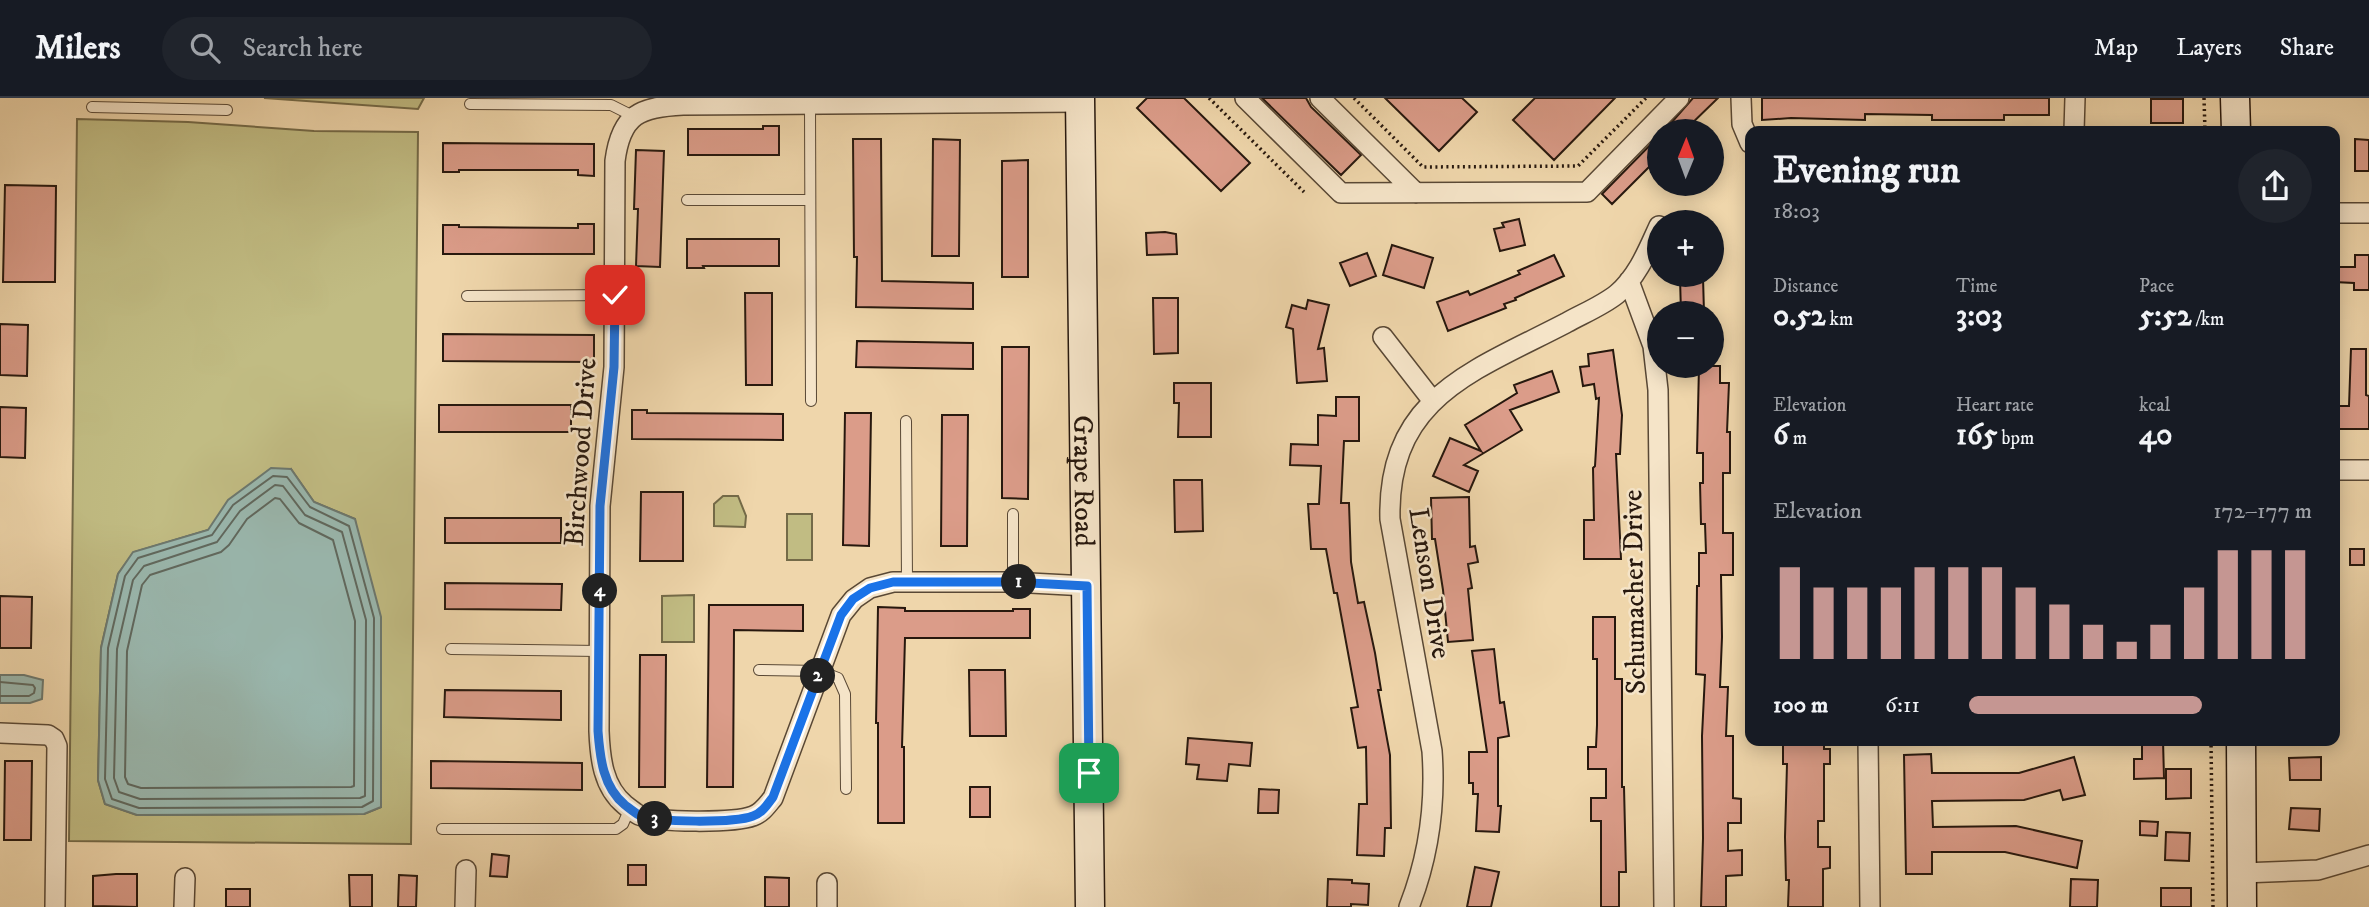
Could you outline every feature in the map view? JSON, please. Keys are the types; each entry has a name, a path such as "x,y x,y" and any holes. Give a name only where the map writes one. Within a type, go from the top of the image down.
{"main road":[{"path":"2235,98 2236,126"},
{"name":"Grape Road","path":"1080,100 1090,907"},
{"path":"2241,746 2242,907"}],"street":[{"path":"1245,98 1341,193 1587,192 1679,98"},
{"path":"1320,98 1416,193"},
{"path":"1741,98 1742,124 1745,131"},
{"path":"2074,126 2075,98"},
{"path":"633,116 660,106 1080,100"},
{"name":"Birchwood Drive","path":"630,808 614,794 607,782 600,758 599,651 600,506 614,367 615,161 617,141 633,116"},
{"path":"2340,213 2369,213"},
{"name":"Lenson Drive","path":"1409,907 1422,874 1428,846 1434,774 1395,551 1389,494 1394,468 1416,420 1432,400 1469,374 1616,295 1629,281 1647,252"},
{"name":"Schumacher Drive","path":"1629,281 1653,346 1658,390 1664,907"},
{"path":"1383,337 1432,400"},
{"path":"2340,470 2369,470"},
{"path":"630,808 639,815 658,819 699,820 738,819 754,816 765,809 773,797 841,615 853,599 870,588 893,582 1013,582 1087,586"},
{"path":"0,733 48,735 54,739 57,746 55,907"},
{"path":"1868,746 1870,907"},
{"path":"2242,873 2318,870 2369,855"},
{"path":"465,907 466,870"},
{"path":"184,907 185,878"},
{"path":"827,883 827,907"}],"lane":[{"path":"92,107 155,103 227,110"},
{"path":"470,104 611,105 633,116"},
{"path":"810,104 811,401"},
{"path":"687,200 810,200"},
{"path":"467,296 615,295"},
{"path":"906,421 906,582"},
{"path":"1013,514 1013,582"},
{"path":"451,649 599,651"},
{"path":"759,670 820,671 838,678 845,694 846,789"},
{"path":"442,829 615,829 623,824 630,808"}],"path":[{"path":"1209,98 1304,192"},
{"path":"1354,98 1423,167 1436,167 1578,166 1646,98"},
{"path":"2204,98 2205,126"},
{"path":"2211,746 2213,907"}],"shaded area":[{"path":"264,98 424,98 418,109"},
{"path":"77,119 188,122 314,131 418,132 411,844 69,841","holes":["291,469 314,502 355,519 381,807 364,814 137,815 105,804 98,780 101,648 118,574 134,552 208,530"]},
{"path":"723,496 738,496 746,516 745,527 714,526 714,504"},
{"path":"787,514 812,514 812,560 787,560"},
{"path":"694,595 694,642 662,642 662,596"}],"water":[{"path":"271,468 291,469 314,502 355,519 381,617 381,807 364,814 137,815 105,804 98,780 101,648 118,574 133,552 208,530 228,500"},
{"path":"0,675 24,675 43,680 42,699 30,703 0,703"}],"building":[{"path":"1147,98 1184,98 1250,163 1221,191 1137,108"},
{"path":"1262,98 1306,98 1311,107 1361,155 1341,175"},
{"path":"1385,98 1462,98 1477,112 1439,151"},
{"path":"1535,98 1615,98 1554,160 1513,120"},
{"path":"1693,98 1718,98 1696,119 1675,119"},
{"path":"1762,98 2049,98 2049,115 2004,115 2004,120 1932,120 1932,115 1865,114 1865,120 1762,120"},
{"path":"2151,99 2183,99 2183,123 2151,123"},
{"path":"763,126 779,126 779,155 688,155 688,129 763,129"},
{"path":"853,139 881,139 882,281 973,283 973,309 856,307"},
{"path":"933,139 960,140 959,256 932,256"},
{"path":"2355,139 2369,140 2369,171 2355,171"},
{"path":"443,143 594,144 594,176 578,175 578,170 443,172"},
{"path":"1647,148 1647,169 1612,204 1602,194"},
{"path":"636,150 664,151 660,267 636,266"},
{"path":"1028,160 1028,277 1002,277 1002,161"},
{"path":"5,185 56,186 55,282 3,282"},
{"path":"1519,219 1525,245 1500,251 1494,229 1504,227 1502,223"},
{"path":"578,224 594,224 594,254 443,254 443,225 578,228"},
{"path":"1146,233 1176,234 1177,254 1147,255"},
{"path":"687,239 779,239 779,266 687,268"},
{"path":"1392,245 1433,258 1424,288 1383,275"},
{"path":"1367,253 1376,276 1350,286 1340,263"},
{"path":"1554,255 1564,276 1504,304 1506,308 1448,331 1437,302 1468,291 1470,295 1520,274 1518,271"},
{"path":"2355,255 2369,255 2369,290 2354,290 2354,283 2340,282 2340,267 2355,267"},
{"path":"1680,287 1703,287 1704,301 1681,301"},
{"path":"745,293 772,293 772,385 746,385"},
{"path":"1153,298 1178,298 1178,353 1154,354"},
{"path":"1308,300 1329,305 1318,349 1324,348 1327,381 1297,383 1293,329 1286,327 1292,305 1306,309"},
{"path":"0,324 28,325 27,376 0,375"},
{"path":"443,334 594,335 594,362 443,361"},
{"path":"857,341 973,343 973,369 856,367"},
{"path":"1002,347 1029,347 1028,499 1002,498"},
{"path":"2351,349 2366,349 2369,429 2340,429 2340,406 2349,406"},
{"path":"1613,350 1622,415 1620,454 1616,454 1621,559 1584,559 1584,520 1594,520 1593,468 1599,398 1596,399 1594,384 1583,386 1580,367 1589,366 1588,354"},
{"path":"1552,371 1559,392 1510,410 1522,430 1464,465 1478,471 1469,492 1433,476 1450,438 1481,451 1465,425 1517,393 1514,385"},
{"path":"1699,378 1720,378 1720,383 1729,383 1727,432 1730,432 1730,473 1723,473 1723,533 1733,533 1733,575 1721,575 1720,687 1728,687 1726,736 1733,736 1733,798 1741,799 1741,823 1728,823 1728,851 1742,850 1742,875 1726,876 1726,907 1701,907 1705,675 1696,674 1697,586 1699,553 1706,553 1705,524 1701,524 1700,483 1703,483 1703,453 1697,453"},
{"path":"1174,383 1211,383 1211,437 1178,437 1179,403 1174,403"},
{"path":"1336,397 1359,397 1359,441 1344,441 1341,503 1349,503 1351,562 1358,603 1364,602 1375,653 1381,690 1378,690 1390,755 1391,828 1385,828 1384,856 1357,855 1359,804 1367,804 1366,747 1358,748 1351,708 1358,707 1326,549 1311,549 1308,504 1319,504 1321,466 1290,465 1291,444 1318,445 1318,415 1336,416"},
{"path":"439,405 571,405 571,432 439,432"},
{"path":"0,407 26,408 25,458 0,457"},
{"path":"632,410 647,410 647,413 783,414 783,440 632,439"},
{"path":"845,413 871,413 869,546 843,545"},
{"path":"942,415 968,415 967,546 941,546"},
{"path":"1174,480 1202,480 1203,531 1175,532"},
{"path":"641,492 683,492 683,561 640,561"},
{"path":"1469,497 1470,547 1475,546 1478,562 1468,564 1472,588 1468,589 1473,640 1448,642 1443,590 1435,539 1432,539 1431,498"},
{"path":"445,518 561,518 561,543 445,543"},
{"path":"2350,549 2364,549 2364,565 2350,565"},
{"path":"445,583 562,584 561,610 445,609"},
{"path":"0,596 32,597 31,648 0,648"},
{"path":"709,605 803,605 803,631 734,630 733,787 707,787"},
{"path":"878,607 905,608 905,611 1030,609 1030,638 905,638 902,747 904,823 878,823"},
{"path":"1593,617 1615,617 1615,679 1622,679 1622,787 1626,872 1619,872 1619,907 1601,907 1601,821 1591,821 1591,798 1606,798 1606,769 1588,769 1588,747 1596,747 1597,725 1597,659 1593,659"},
{"path":"1494,649 1500,703 1504,702 1509,736 1498,738 1498,806 1501,806 1499,832 1476,831 1478,794 1473,794 1473,783 1469,783 1469,752 1487,752 1472,651"},
{"path":"640,655 666,655 665,787 639,787"},
{"path":"969,670 1005,670 1006,736 970,736"},
{"path":"445,690 561,691 561,720 444,717"},
{"path":"1188,738 1252,743 1250,766 1229,764 1227,781 1197,779 1199,765 1186,764"},
{"path":"1783,746 1824,746 1824,749 1830,749 1830,764 1824,764 1824,821 1818,821 1818,847 1830,847 1830,868 1823,869 1823,907 1788,907 1789,880 1786,880 1785,837 1787,764 1783,764"},
{"path":"2142,746 2163,746 2164,778 2134,779 2134,759 2142,759"},
{"path":"1931,754 1932,773 2019,773 2074,757 2085,795 2063,800 2060,790 2024,800 1932,801 1933,827 2016,826 2082,841 2077,868 2005,852 1932,852 1932,874 1906,874 1904,755"},
{"path":"2321,757 2321,780 2290,780 2289,758"},
{"path":"5,761 32,761 31,840 4,840"},
{"path":"431,761 582,763 582,790 431,788"},
{"path":"2166,769 2191,769 2191,798 2166,799"},
{"path":"970,787 990,787 990,817 970,817"},
{"path":"1259,789 1279,790 1278,813 1258,813"},
{"path":"2291,808 2320,809 2319,831 2289,829"},
{"path":"2140,821 2158,822 2157,836 2140,835"},
{"path":"2166,832 2190,833 2189,861 2165,860"},
{"path":"492,854 509,856 507,877 490,876"},
{"path":"628,865 646,865 646,885 628,885"},
{"path":"1475,867 1499,872 1491,907 1467,907"},
{"path":"137,874 137,907 93,906 93,876"},
{"path":"349,875 372,875 372,907 350,907"},
{"path":"399,875 417,876 416,907 398,907"},
{"path":"765,877 789,878 789,907 765,907"},
{"path":"1328,879 1369,884 1368,905 1327,907"},
{"path":"2071,879 2098,880 2097,907 2070,907"},
{"path":"2161,888 2191,888 2191,907 2161,907"},
{"path":"226,889 250,889 250,907 226,907"}],"route":[{"path":"615,295 614,367 600,506 598,731 600,758 607,782 624,805 639,815 658,819 738,819 754,816 765,809 773,797 841,615 853,599 870,588 893,582 1013,582 1087,586 1089,773"}]}
